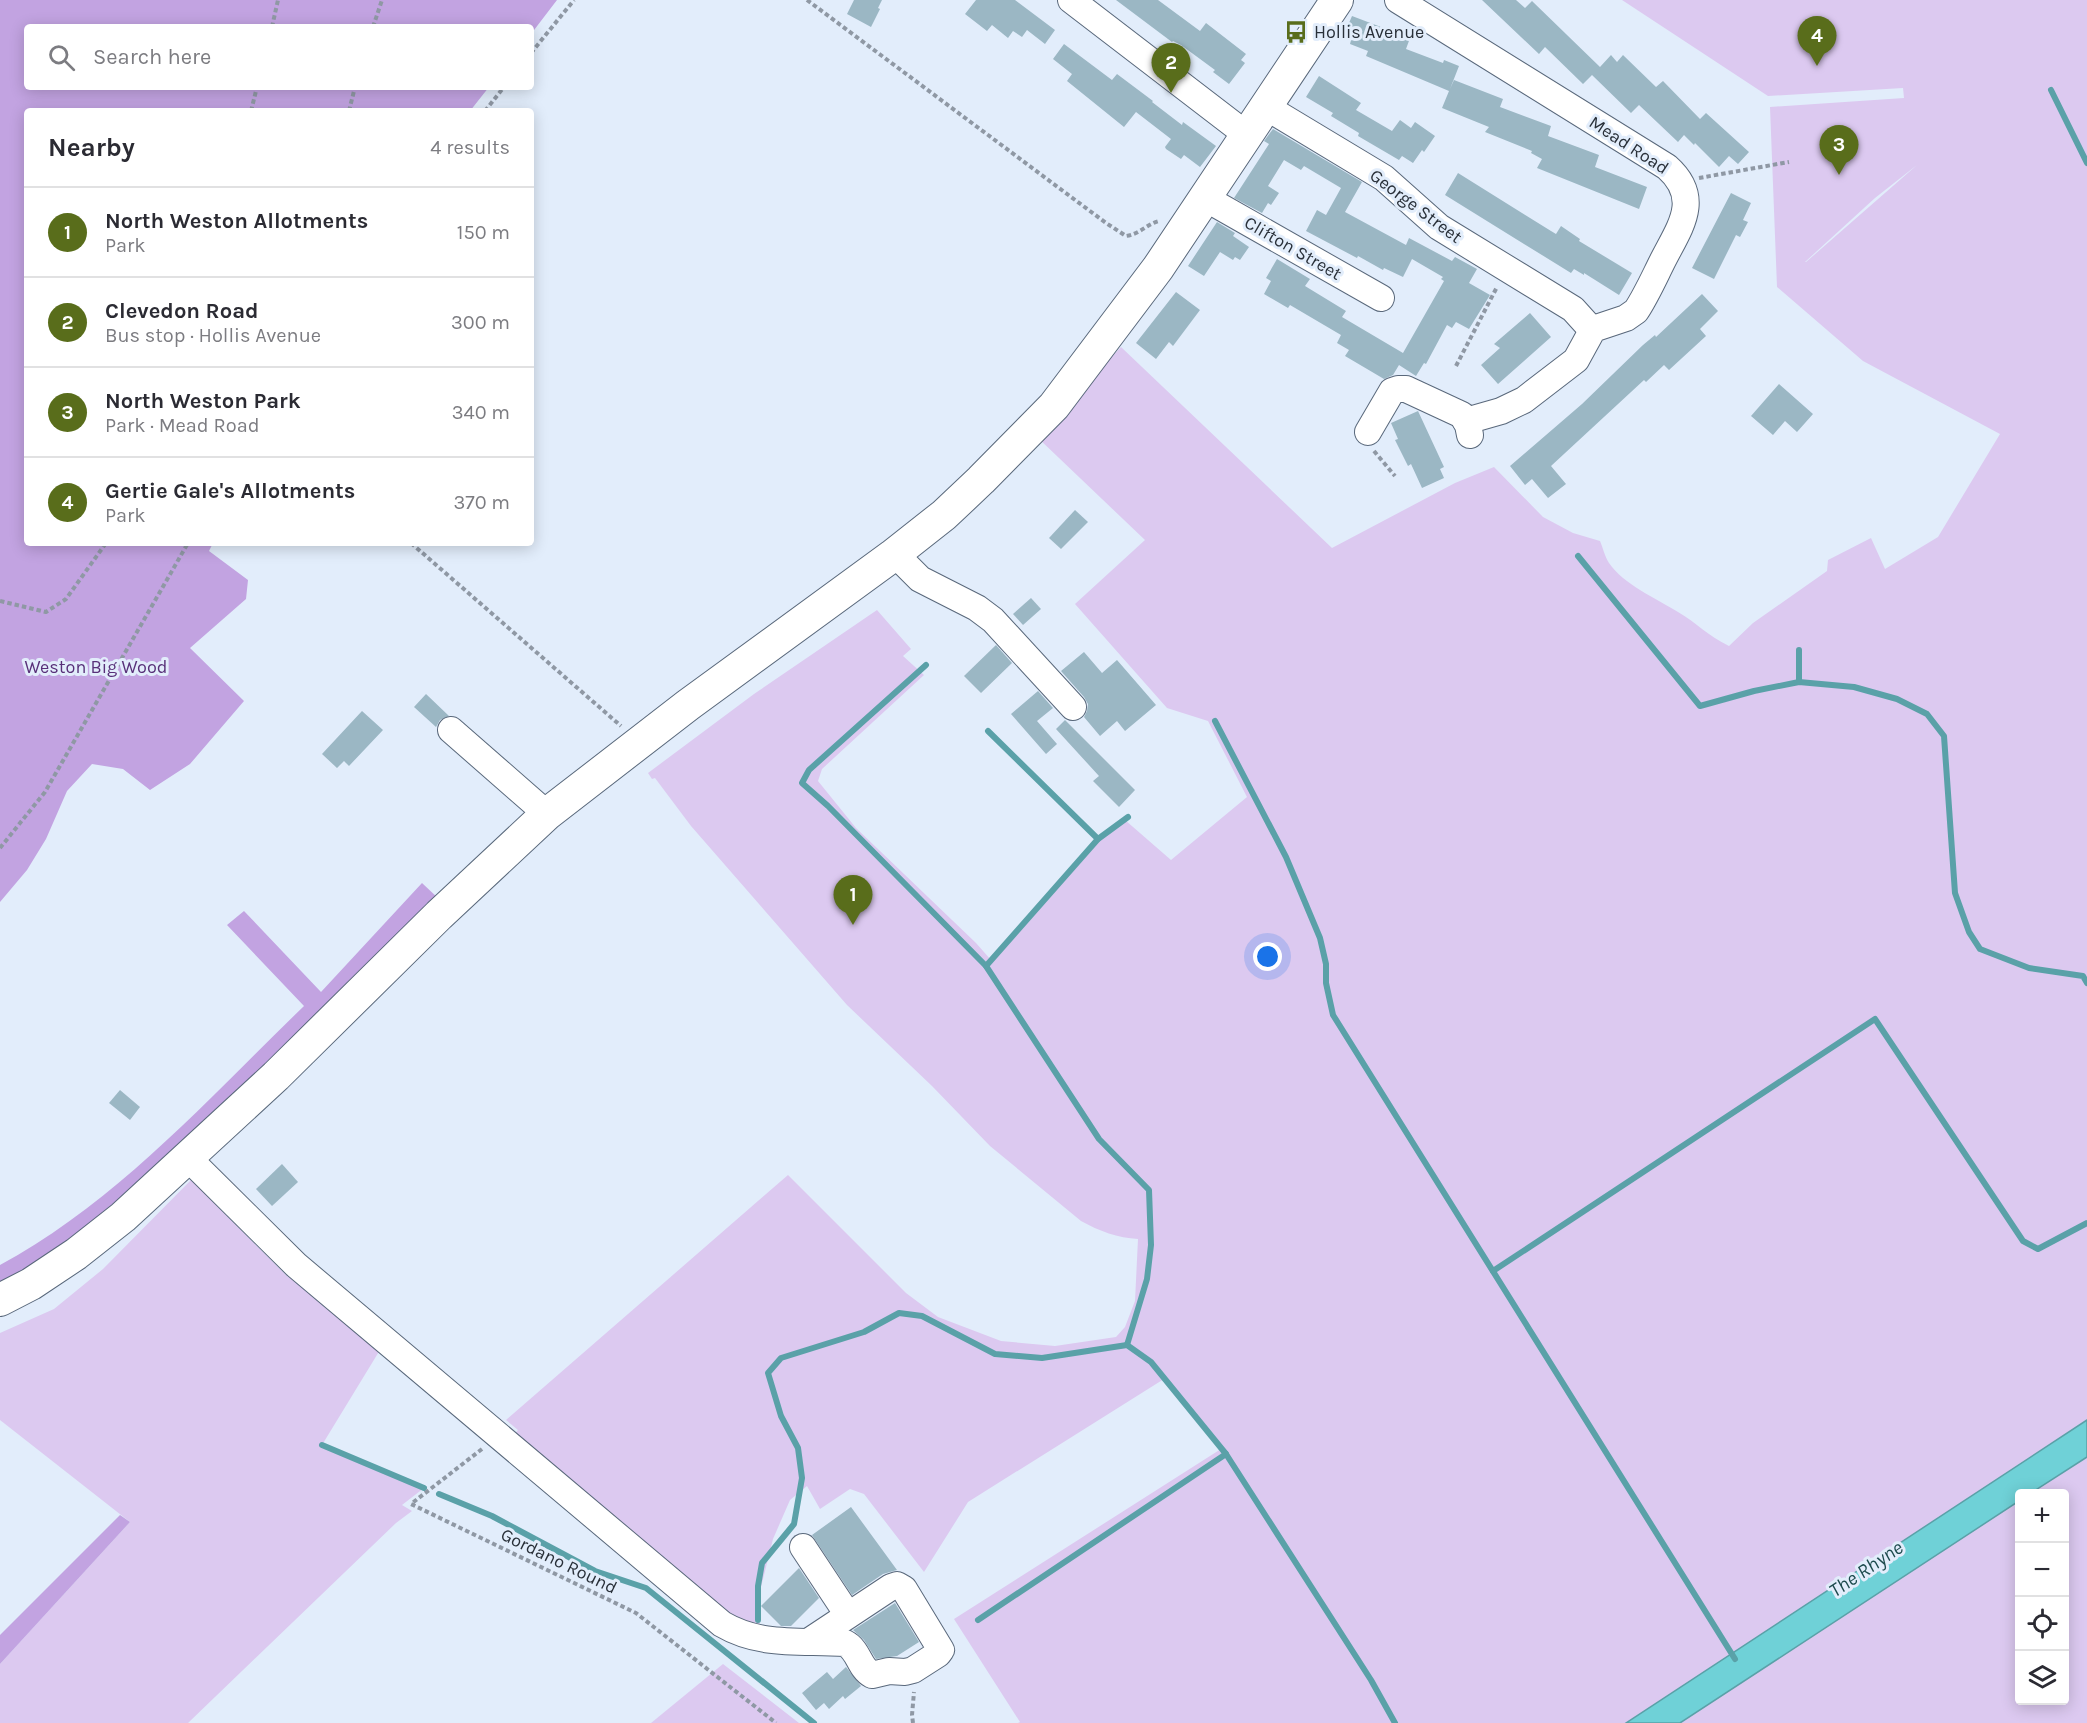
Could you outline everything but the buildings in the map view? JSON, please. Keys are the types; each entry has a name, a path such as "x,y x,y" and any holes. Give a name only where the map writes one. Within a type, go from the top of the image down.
{"main road":[{"path":"0,1300 31,1284 76,1254 123,1217 284,1068 439,915 547,814 944,515 1054,406 1157,269 1337,0"}],"street":[{"path":"1071,0 1246,135"},
{"name":"Mead Road","path":"1398,0 1667,167 1680,181 1686,197 1685,215 1639,308 1626,318 1592,330"},
{"name":"George Street","path":"1266,107 1384,178 1439,227 1573,309 1592,330"},
{"name":"Clifton Street","path":"1197,210 1384,299"},
{"path":"1368,432 1391,393 1398,389 1407,389 1466,425 1501,411 1524,400 1576,360 1592,330"},
{"path":"895,554 920,579 977,608 993,620 1073,707"},
{"path":"451,730 547,814"},
{"path":"188,1158 296,1265 722,1624 749,1636 780,1642 808,1642 846,1642 852,1647 865,1671 870,1675 919,1668 940,1650 904,1589 897,1585 892,1586 808,1642"},
{"path":"803,1547 848,1615"}],"path":[{"path":"273,24 278,0"},
{"path":"374,24 382,0"},
{"path":"534,49 574,0"},
{"path":"807,0 1126,236 1136,234 1154,222 1171,220 1197,210"},
{"path":"252,108 256,90"},
{"path":"350,108 354,90"},
{"path":"487,108 502,90"},
{"path":"1680,181 1789,162"},
{"path":"1456,366 1507,267"},
{"path":"1368,432 1366,442 1395,476"},
{"path":"0,601 46,612 66,598 104,546"},
{"path":"0,848 45,792 186,546"},
{"path":"414,546 640,742"},
{"name":"Gordano Round","path":"499,1436 411,1504 636,1612 776,1723"},
{"path":"909,1671 915,1687 913,1723"}],"shaded area":[{"path":"1622,0 2087,0 2087,1420 1628,1723 1018,1723 1020,1722 954,1619 1221,1449 1164,1379 968,1502 924,1572 864,1494 850,1489 820,1509 807,1486 790,1500 773,1539 761,1587 759,1635 740,1629 514,1435 518,1430 506,1420 788,1175 906,1293 938,1317 1001,1341 1055,1346 1116,1337 1125,1327 1135,1301 1138,1239 1109,1233 1081,1221 990,1146 932,1086 847,1005 691,826 655,778 652,779 648,773 754,694 877,610 911,649 903,656 924,675 822,769 818,781 856,828 991,960 1098,839 1125,820 1171,860 1247,797 1208,721 1167,708 1075,604 1145,540 1037,437 1121,347 1332,548 1455,483 1494,467 1543,517 1573,533 1600,541 1609,563 1623,578 1729,646 1753,623 1827,571 1828,560 1871,538 1885,569 1938,537 2000,434 1863,361 1777,287 1770,107 1904,98 1903,88 1768,96","holes":["1917,165 1806,262 1875,198"]},
{"path":"191,1180 287,1276 383,1345 322,1445 424,1488 402,1505 412,1511 396,1523 188,1723 0,1723 0,1664 130,1522 0,1420 0,1333 54,1309 103,1269"},
{"path":"2087,1457 2087,1723 1680,1723 2015,1504 2015,1705 2069,1705 2069,1489 2037,1489"},
{"path":"723,1664 799,1723 651,1723"}],"green space":[{"name":"Weston Big Wood","path":"0,0 557,0 534,30 534,24 24,24 24,90 487,90 472,108 24,108 24,546 212,546 209,551 248,580 246,599 190,648 244,701 190,764 150,790 123,769 92,764 67,791 46,839 27,870 0,902"},
{"path":"422,883 439,899 220,1115 77,1238 0,1285 0,1265 43,1240 122,1180 197,1112 304,1006 227,925 244,911 321,992"},
{"path":"120,1515 130,1522 0,1664 0,1635"}],"water":[{"name":"The Rhyne","path":"2087,1420 2087,1457 2037,1489 2015,1489 2015,1504 1680,1723 1626,1723"}],"waterway":[{"path":"2051,90 2087,163"},
{"path":"1578,556 1700,706 1754,691 1799,682 1854,687 1897,699 1927,714 1944,736 1955,893 1969,932 1980,949 2029,968 2083,976 2087,983"},
{"path":"1799,650 1799,682"},
{"path":"926,665 809,770 802,783 828,806 986,966 1099,1139 1149,1190 1151,1245 1147,1279 1127,1345"},
{"path":"1215,721 1286,857 1320,938 1333,1015 1735,1659"},
{"path":"988,731 1098,839"},
{"path":"986,966 1098,839 1128,817"},
{"path":"1493,1271 1875,1019 2023,1241 2038,1249 2087,1223"},
{"path":"758,1620 758,1586 762,1563 794,1524 802,1478 798,1448 781,1416 768,1373 781,1358 864,1332 899,1313 922,1316 995,1354 1042,1358 1127,1345 1151,1362 1226,1454 1371,1680 1395,1723"},
{"path":"322,1445 424,1488"},
{"path":"978,1620 1226,1454"},
{"path":"439,1494 492,1516 595,1571 646,1588 814,1723"}],"place":[{"name":"Hollis Avenue","path":"1296,32"},
{"name":"Gertie Gale's Allotments","path":"1817,66"},
{"name":"Clevedon Road","path":"1171,93"},
{"name":"North Weston Park","path":"1839,175"},
{"name":"North Weston Allotments","path":"853,925"}]}
